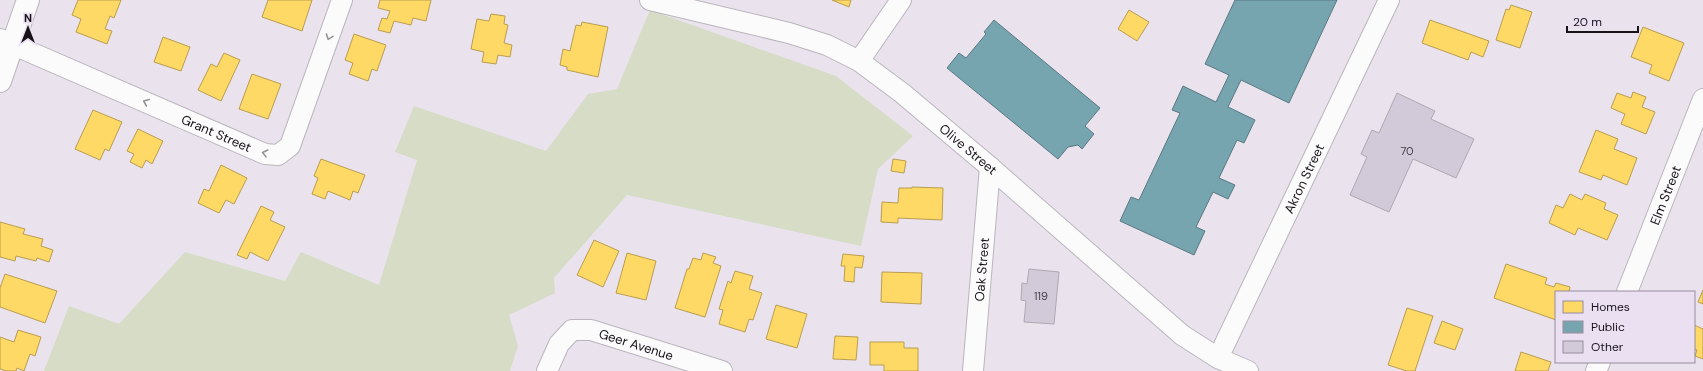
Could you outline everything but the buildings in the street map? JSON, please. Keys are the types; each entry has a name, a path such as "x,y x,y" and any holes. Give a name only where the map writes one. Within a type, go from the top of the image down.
{"street":[{"path":"0,81 6,42 28,0"},
{"name":"Grant Street","path":"6,42 265,154 278,155 290,146 342,0"},
{"name":"Olive Street","path":"650,0 788,33 827,45 859,61 902,93 990,167 1182,335 1218,358 1248,371"},
{"path":"859,61 901,0"},
{"name":"Akron Street","path":"1218,358 1390,0"},
{"name":"Elm Street","path":"1627,291 1703,99"},
{"name":"Oak Street","path":"973,371 990,167"},
{"name":"Geer Avenue","path":"547,371 559,344 572,330 591,330 722,371"}],"green space":[{"path":"650,10 836,76 913,136 878,169 861,246 627,195 554,278 555,293 509,315 518,346 510,371 44,371 69,306 119,324 185,252 285,281 301,252 379,285 417,160 395,152 414,106 546,151 588,94 617,89"}]}
